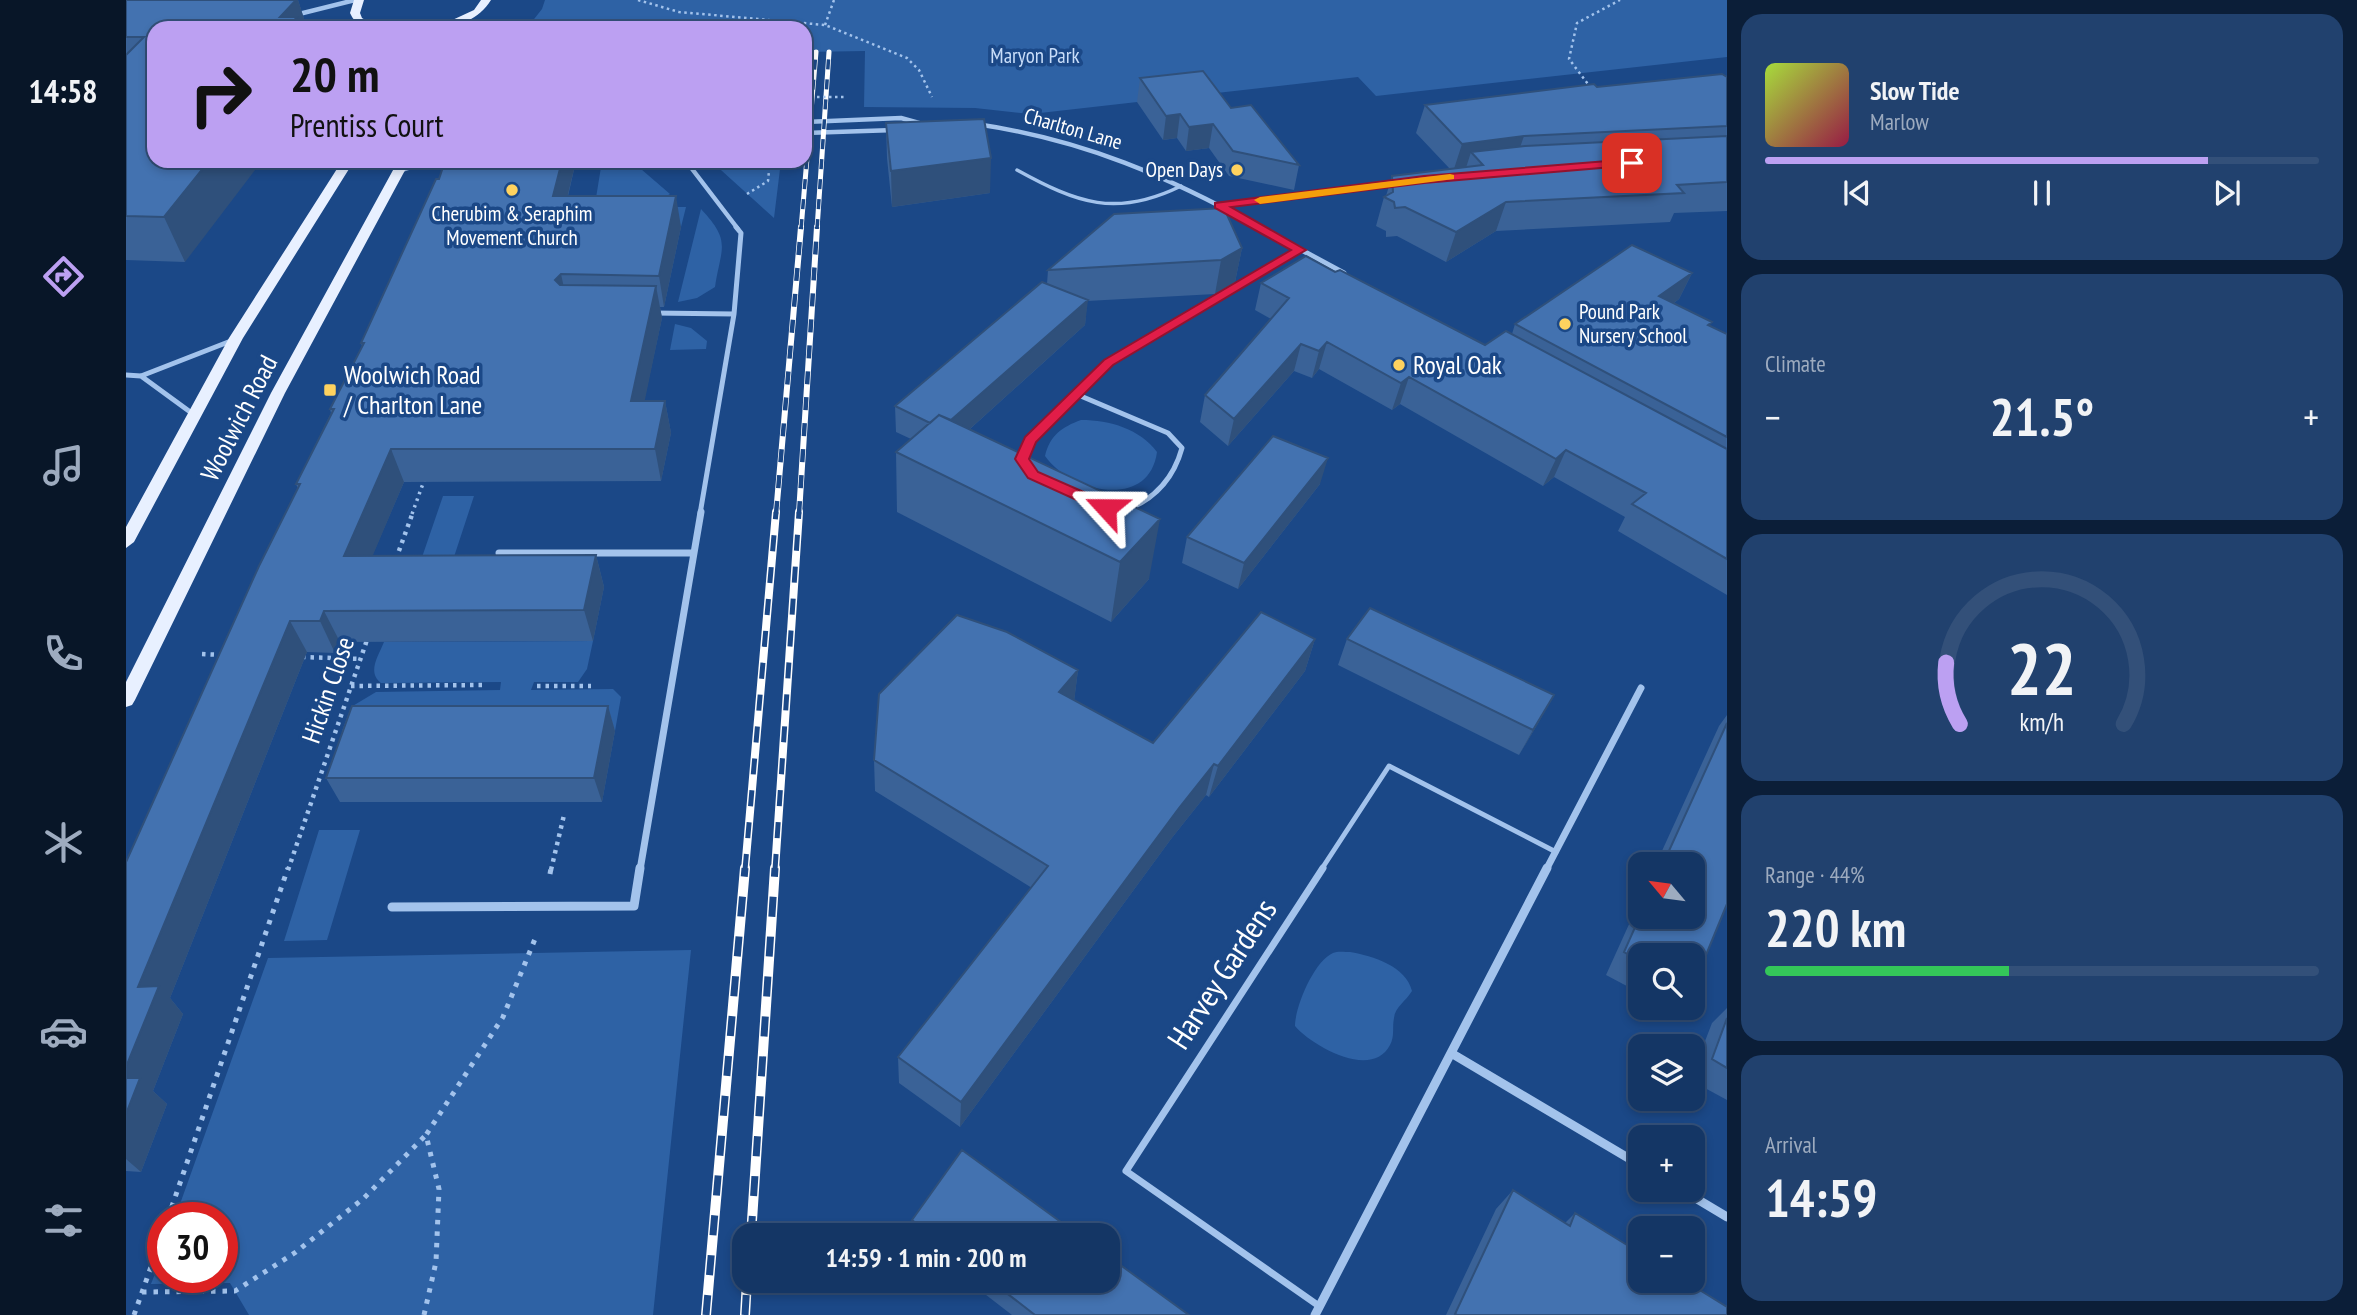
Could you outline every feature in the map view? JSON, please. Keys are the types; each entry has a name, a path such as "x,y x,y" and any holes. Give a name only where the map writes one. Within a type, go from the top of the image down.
{"main road":[{"path":"357,0 355,13 364,21"},
{"path":"469,21 486,0"},
{"name":"Woolwich Road","path":"126,542 236,338 344,168"},
{"name":"Woolwich Road","path":"126,700 278,393 400,168"}],"street":[{"path":"287,16 357,0"},
{"path":"812,122 901,118 930,123"},
{"path":"812,133 903,128 919,123"},
{"name":"Charlton Lane","path":"966,123 1038,132 1099,149 1219,205 1353,278"},
{"path":"392,907 634,906 734,314 741,233 691,168"},
{"path":"1219,205 1412,181"},
{"path":"1027,467 1022,459 1030,440 1108,362 1300,250"},
{"path":"644,312 734,314"},
{"path":"126,375 141,376 236,338"},
{"path":"141,376 193,414"},
{"path":"1076,394 1168,433 1182,448 1179,465 1143,505 1115,509"},
{"path":"499,553 694,553"},
{"name":"Harvey Gardens","path":"1317,1311 1642,688"},
{"path":"1451,1053 1628,1158"},
{"path":"1702,1202 1727,1217"}],"lane":[{"path":"1017,170 1049,188 1086,201 1122,208 1154,201 1181,186"},
{"name":"Harvey Gardens","path":"1317,1311 1126,1171 1389,766 1556,852"}],"path":[{"path":"638,0 679,12 780,21"},
{"path":"825,25 834,0"},
{"path":"1592,89 1569,59 1577,23 1620,0"},
{"path":"812,24 825,25 896,51 907,58 919,70 936,106"},
{"path":"812,97 847,97"},
{"path":"723,209 768,181 770,168"},
{"path":"394,564 429,466"},
{"name":"Hickin Close","path":"174,1202 370,631"},
{"path":"202,654 229,655"},
{"path":"295,657 360,659"},
{"path":"351,686 484,685"},
{"path":"537,687 591,687"},
{"path":"548,882 564,815"},
{"path":"142,1292 235,1291 296,1252 364,1198 426,1135 503,1017 537,931"},
{"path":"424,1315 436,1262 439,1189 426,1135"},
{"path":"134,1315 147,1278"}],"green space":[{"name":"Maryon Park","path":"545,0 1727,0 1727,57 1376,96 1358,77 1040,115 975,108 864,107 865,51 812,52 812,21 533,21"},
{"path":"601,168 640,168 670,194 648,207 686,207 681,227 536,227 595,204"},
{"path":"719,168 780,168 774,218"},
{"path":"701,209 721,238 715,287 697,298 678,302"},
{"path":"675,324 691,328 707,341 706,349 670,350"},
{"path":"1081,420 1124,427 1142,437 1157,452 1151,471 1140,483 1125,489 1107,490 1072,479 1057,469 1045,456 1050,442 1063,429"},
{"path":"443,496 474,496 451,566 419,566"},
{"path":"593,641 587,669 578,682 534,682 531,690 613,689 621,697 615,731 342,731 351,707 376,692 500,690 501,682 381,683 374,669 384,642"},
{"path":"319,830 360,830 327,940 284,941"},
{"path":"691,950 653,1315 249,1315 236,1293 238,1202 181,1202 268,958"},
{"path":"1350,952 1369,956 1396,969 1409,982 1412,991 1395,1014 1390,1045 1381,1055 1370,1060 1357,1060 1328,1050 1295,1026 1302,997 1319,965 1333,953"}],"building":[{"path":"126,0 296,0 280,17 297,17 294,21 147,21 147,168 203,168 164,217 126,216 126,55 144,37 126,37"},
{"path":"1203,71 1231,108 1251,105 1299,165 1233,151 1213,124 1189,127 1180,114 1166,116 1140,78"},
{"path":"1722,74 1727,77 1727,126 1524,136 1462,144 1425,105 1594,84 1597,87"},
{"path":"984,119 991,158 891,171 886,123"},
{"path":"1727,136 1727,182 1677,185 1684,193 1506,202 1456,232 1405,207 1395,208 1394,202 1384,197 1393,192 1392,176 1483,165 1471,152 1525,146"},
{"path":"443,168 560,168 553,196 676,196 659,276 561,274 555,280 560,285 656,286 631,401 665,401 655,449 391,449 344,556 596,555 584,610 324,611 320,621 290,621 138,987 159,986 126,1067 126,862 259,566 300,484 296,484 334,409 330,409 364,343 361,343 436,179 439,179"},
{"path":"1224,208 1242,248 1221,260 1048,270 1114,214"},
{"path":"1632,245 1692,273 1659,296 1712,322 1708,325 1727,334 1727,437 1515,324"},
{"path":"1306,256 1335,272 1340,270 1485,345 1506,331 1727,449 1727,559 1632,504 1646,493 1566,450 1556,459 1409,377 1401,383 1327,342 1319,351 1301,344 1234,419 1205,395 1289,298 1261,283"},
{"path":"1042,282 1088,300 951,420 939,415 930,423 895,406"},
{"path":"939,415 1160,519 1120,562 896,452"},
{"path":"1273,436 1328,458 1244,563 1187,537"},
{"path":"1370,608 1554,695 1533,730 1347,639"},
{"path":"1261,612 1315,639 1218,766 1214,764 1179,808 961,1102 898,1057 1048,866 874,760 879,694 957,615 1007,632 1078,670 1059,692 1153,743"},
{"path":"352,706 608,706 594,778 326,778"},
{"path":"1727,723 1727,904 1705,957 1705,943 1628,943 1634,929 1705,929 1705,852 1668,852"},
{"path":"1727,1018 1727,1068 1712,1059"},
{"path":"126,1078 140,1078 126,1114"},
{"path":"962,1150 1062,1223 916,1223 912,1220"},
{"path":"1513,1190 1570,1226 1575,1213 1628,1246 1628,1293 1704,1293 1727,1307 1727,1315 1455,1314"},
{"path":"1120,1265 1189,1315 1035,1315 1007,1293 1120,1293"}],"railway":[{"path":"812,99 816,52"},
{"path":"817,229 829,52"},
{"path":"801,229 806,168"},
{"path":"776,514 801,227"},
{"path":"799,514 817,227"},
{"path":"745,870 776,512"},
{"path":"775,870 799,512"},
{"path":"706,1315 745,868"},
{"path":"752,1223 775,868"},
{"path":"745,1315 746,1293"}],"slow traffic":[{"path":"1260,200 1450,177"}],"place":[{"name":"Open Days","path":"1237,170"},
{"name":"Cherubim & Seraphim Movement Church","path":"512,190"},
{"name":"Pound Park Nursery School","path":"1565,324"},
{"name":"Royal Oak","path":"1399,365"},
{"name":"Woolwich Road / Charlton Lane","path":"330,390"}],"route":[{"path":"1106,508 1033,475 1022,459 1030,440 1108,362 1300,250 1219,205 1514,170 1632,163"}]}
